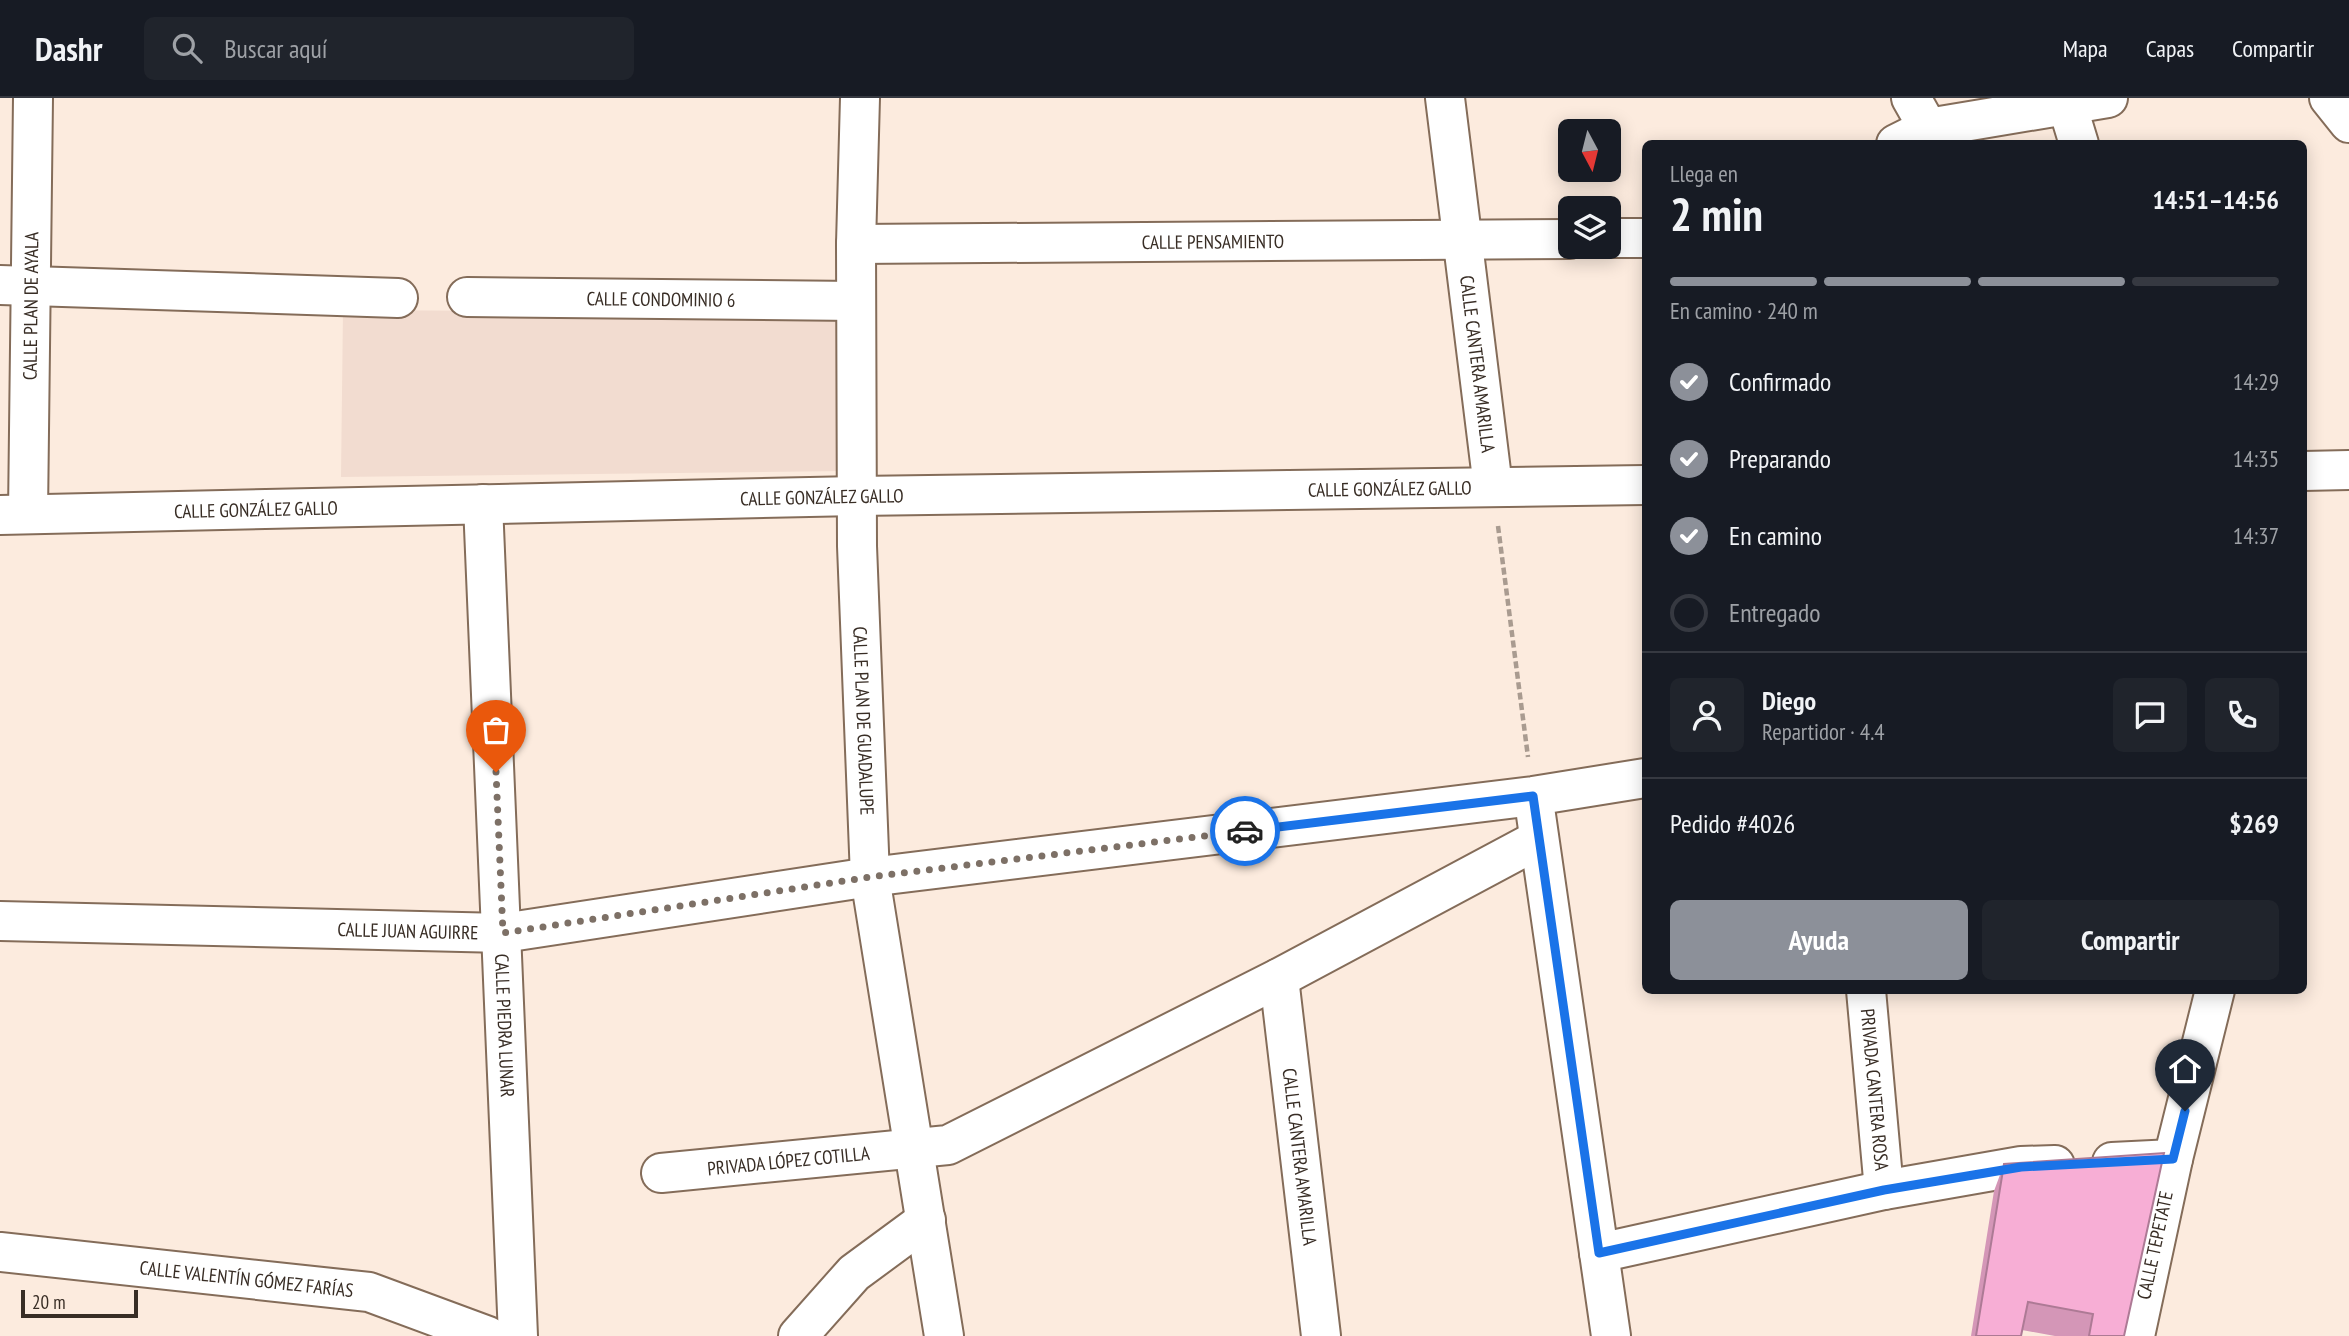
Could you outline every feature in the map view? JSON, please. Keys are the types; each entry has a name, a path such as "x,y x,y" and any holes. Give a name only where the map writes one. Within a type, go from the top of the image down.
{"street":[{"name":"CALLE PLAN DE AYALA","path":"14,514 15,286 33,98"},
{"name":"CALLE PLAN DE GUADALUPE","path":"860,98 856,244 857,496 870,877 944,1336"},
{"name":"CALLE CANTERA AMARILLA","path":"1445,98 1460,239 1493,487"},
{"path":"1912,123 2108,98"},
{"path":"2329,98 2349,123"},
{"path":"2066,102 2078,140"},
{"path":"1621,238 1642,238"},
{"name":"CALLE PENSAMIENTO","path":"856,244 1558,239"},
{"path":"15,286 398,298"},
{"name":"CALLE CONDOMINIO 6","path":"467,297 856,301"},
{"path":"2307,471 2349,470"},
{"name":"CALLE GONZÁLEZ GALLO","path":"14,514 857,496 1642,485"},
{"name":"CALLE PIEDRA LUNAR","path":"484,504 517,1336"},
{"name":"CALLE JUAN AGUIRRE","path":"0,921 503,933 870,877 1533,796 1642,778"},
{"path":"1533,796 1611,1336"},
{"name":"PRIVADA LÓPEZ COTILLA","path":"661,1173 948,1145 1279,978 1539,839"},
{"name":"CALLE CANTERA AMARILLA","path":"1279,978 1321,1336"},
{"name":"PRIVADA CANTERA ROSA","path":"1866,994 1884,1190"},
{"name":"CALLE TEPETATE","path":"2135,1336 2173,1159 2214,994"},
{"path":"1599,1253 1884,1190 2021,1167 2173,1159"},
{"path":"798,1336 855,1273 926,1220"},
{"name":"CALLE VALENTÍN GÓMEZ FARÍAS","path":"0,1252 369,1292 488,1336"}],"path":[{"path":"1493,487 1533,796"}],"shaded area":[{"path":"343,310 844,313 844,471 341,477"}],"building":[{"path":"2164,1153 2124,1336 2089,1336 2093,1314 2028,1302 2021,1336 1976,1336 2004,1164"}],"way so far":[{"path":"496,772 503,933 870,877 1245,831"}],"route":[{"path":"1245,831 1533,796 1599,1253 1884,1190 2021,1167 2173,1159 2185,1111"}]}
